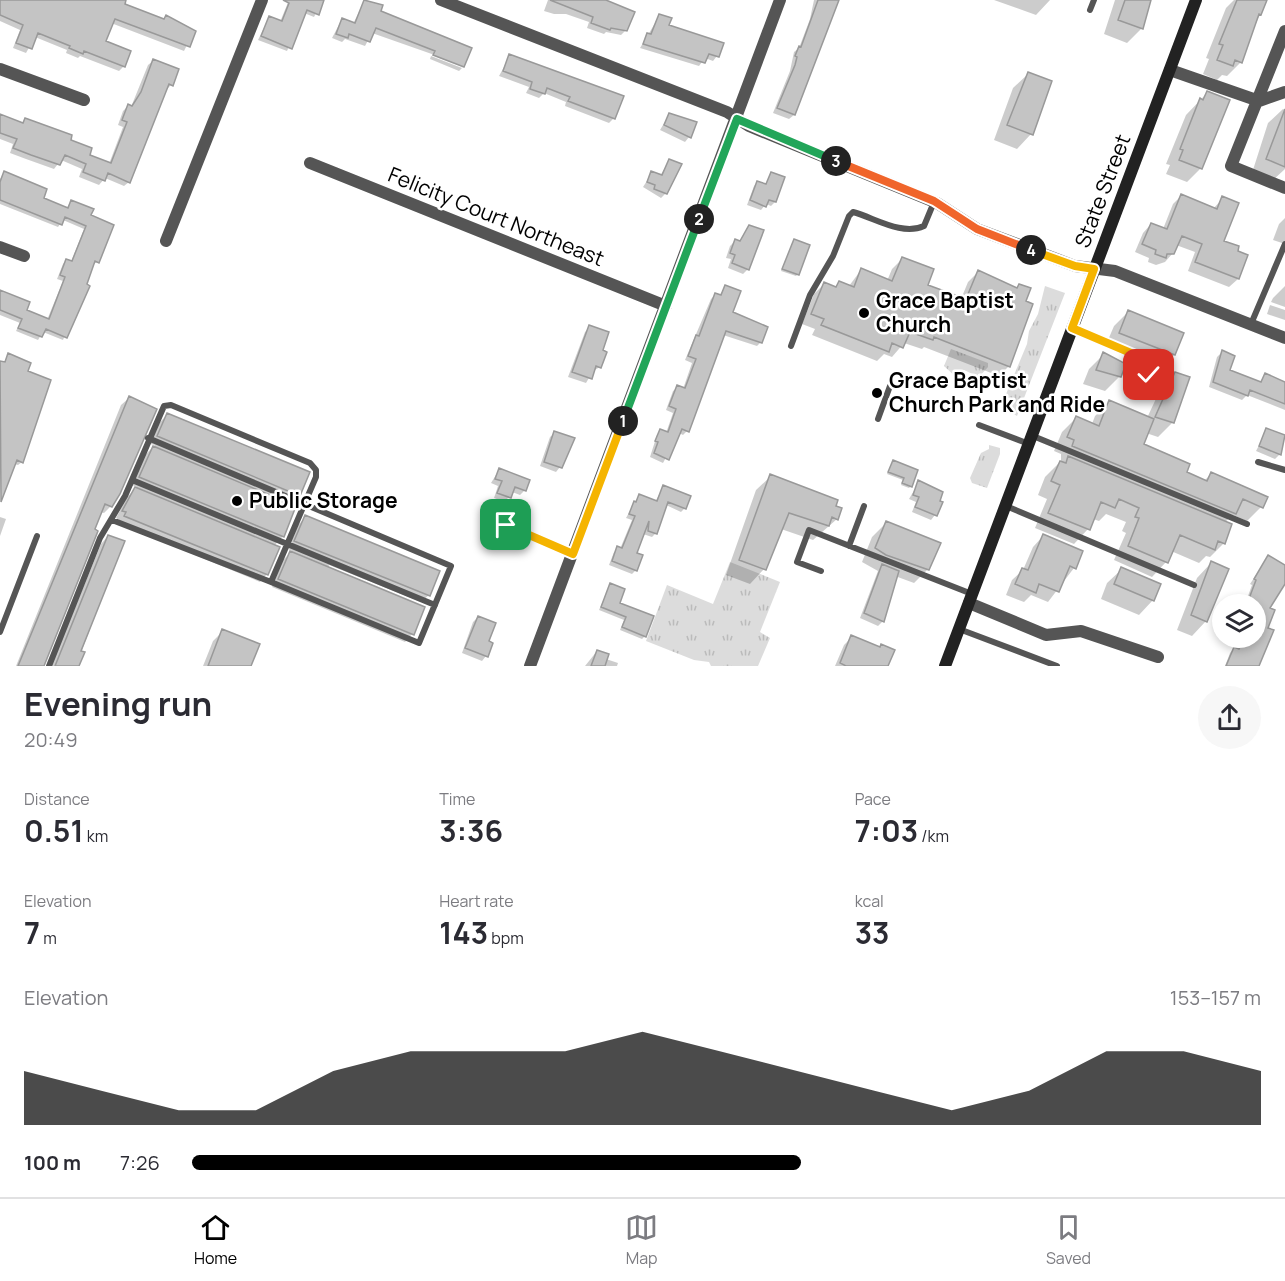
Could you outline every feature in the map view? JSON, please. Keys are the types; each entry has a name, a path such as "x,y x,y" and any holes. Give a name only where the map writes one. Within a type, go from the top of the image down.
{"main road":[{"name":"State Street","path":"945,666 1196,0"}],"street":[{"path":"166,241 262,0"},
{"path":"441,0 727,112 749,126 934,201 977,229 1075,266 1115,271 1285,338"},
{"path":"531,666 780,0"},
{"path":"1285,31 1259,101 1231,166 1285,188"},
{"path":"0,69 84,100"},
{"path":"1170,70 1259,101 1285,92"},
{"name":"Felicity Court Northeast","path":"310,164 666,306"},
{"path":"0,247 24,256"},
{"path":"971,599 1046,634 1062,635 1081,631 1158,657"}],"lane":[{"path":"1090,10 1094,0"},
{"path":"791,346 810,295 833,256 849,216 853,212 906,230 917,230 924,226 934,201"},
{"path":"1250,325 1285,244"},
{"path":"1072,328 1145,359 1149,365 1149,375 1140,395"},
{"path":"878,419 890,386"},
{"path":"49,666 99,538 112,520 132,480 160,410 164,406 171,405 310,463 316,470 316,477 271,582"},
{"path":"979,425 1031,440 1247,524"},
{"path":"112,520 419,643 452,566 304,506 148,438"},
{"path":"1258,462 1285,470"},
{"path":"132,480 435,605"},
{"path":"849,546 864,506"},
{"path":"1006,507 1194,585"},
{"path":"506,525 573,554"},
{"path":"821,571 797,562 809,530 971,599"},
{"path":"0,632 37,536"},
{"path":"959,629 1057,666"}],"green space":[{"path":"1045,286 1065,293 1017,416 1001,406 1027,344 1029,331 1038,314"},
{"path":"951,349 988,363 988,367 979,377 964,370 957,378 944,366"},
{"path":"989,445 1000,448 1000,454 987,488 972,483 970,478 981,453 989,449"},
{"path":"730,562 780,582 760,632 770,638 758,666 711,666 709,662 694,660 646,641 667,585 713,604"}],"building":[{"path":"0,0 126,0 125,4 164,19 166,15 196,31 190,47 115,19 106,41 131,51 125,67 84,51 83,54 38,33 32,49 16,43 23,25 0,15"},
{"path":"283,0 324,0 319,15 307,10 292,49 261,36 269,16 282,21 289,3"},
{"path":"364,0 383,5 381,11 472,48 464,67 433,55 435,51 376,28 370,42 349,34 348,38 336,34 342,18 355,23"},
{"path":"550,0 606,0 635,12 627,31 611,28 610,30 591,23 593,17"},
{"path":"818,0 839,0 795,115 777,108"},
{"path":"1125,0 1151,0 1143,29 1118,20"},
{"path":"1237,0 1267,0 1261,15 1259,14 1242,63 1235,60 1233,66 1217,60 1223,45 1219,44"},
{"path":"659,14 672,18 669,25 724,43 719,57 709,54 705,63 643,44 647,33 651,34"},
{"path":"509,54 624,96 615,119 568,101 570,97 547,88 545,94 530,89 532,82 503,71"},
{"path":"153,59 179,69 173,86 169,84 130,183 108,173 105,181 83,172 86,164 65,155 60,165 31,155 13,148 17,139 0,133 0,114 23,123 25,118 72,135 71,140 92,148 90,155 111,163 127,122 122,120 128,104 132,106 141,92"},
{"path":"1028,72 1052,81 1033,135 1007,125"},
{"path":"1207,91 1230,100 1202,169 1179,160 1183,150 1180,149 1200,98 1203,100"},
{"path":"1285,109 1285,167 1266,159"},
{"path":"669,113 697,122 691,138 664,125"},
{"path":"669,159 682,164 667,194 654,189 655,185 647,182 651,171 662,175"},
{"path":"4,171 47,189 44,198 68,208 71,200 94,209 91,215 114,225 99,263 95,261 87,284 90,286 67,338 46,329 42,337 18,328 22,319 0,310 0,290 30,302 27,310 49,319 65,277 60,275 66,259 72,261 86,226 65,217 62,225 0,200 0,182"},
{"path":"771,172 785,177 776,202 769,200 766,207 750,200 757,181 766,184"},
{"path":"1181,194 1217,209 1222,196 1239,203 1224,241 1239,246 1238,251 1248,255 1239,279 1195,262 1202,244 1182,236 1174,254 1167,254 1166,258 1155,254 1156,250 1142,244 1151,223 1167,229"},
{"path":"749,225 764,230 749,270 732,263 735,255 730,253 735,239 740,241"},
{"path":"794,239 810,245 799,275 782,269"},
{"name":"Grace Baptist Church","path":"902,257 934,269 928,285 966,299 978,270 1017,288 1019,284 1031,288 1026,301 1033,304 1010,367 934,337 933,340 910,332 903,348 892,343 889,352 821,325 824,319 811,314 824,282 836,287 839,281 854,287 861,268 892,281"},
{"path":"725,285 741,291 733,312 768,327 762,343 726,331 689,432 682,429 669,460 654,453 658,442 655,441 660,429 668,432 676,409 669,406 677,385 685,388 696,359 688,356 696,335 699,336 715,293 721,295"},
{"path":"1128,310 1184,333 1175,355 1119,333"},
{"path":"589,325 609,332 603,350 607,352 601,368 596,366 592,379 572,372"},
{"path":"1222,350 1235,356 1230,370 1261,382 1265,373 1285,382 1285,404 1250,390 1248,396 1213,382"},
{"path":"1103,352 1126,364 1121,377 1096,370"},
{"path":"8,353 31,363 28,371 51,380 23,463 17,460 1,502 0,361 5,362"},
{"path":"1175,372 1190,377 1174,423 1155,417"},
{"path":"129,396 157,409 120,494 112,507 105,504 95,529 98,531 44,666 18,666"},
{"path":"1109,400 1154,419 1144,444 1190,464 1187,472 1207,481 1211,472 1268,497 1263,508 1243,499 1236,514 1072,446 1074,440 1067,437 1076,416 1099,426"},
{"path":"167,413 310,472 300,496 157,436"},
{"path":"1266,428 1285,435 1281,455 1259,446"},
{"path":"554,431 575,438 562,468 544,462"},
{"path":"153,446 296,506 284,537 139,477"},
{"path":"1068,456 1232,524 1225,544 1218,541 1215,550 1180,535 1168,563 1128,546 1139,518 1135,517 1139,508 1119,499 1115,508 1101,502 1090,530 1048,513 1060,485 1051,481 1060,461 1066,463"},
{"path":"893,460 918,470 912,487 902,483 904,478 888,472"},
{"path":"499,468 530,480 526,491 515,487 511,498 497,493 502,481 495,479"},
{"path":"770,474 838,500 836,506 842,508 838,520 832,517 829,526 789,513 766,570 739,560"},
{"path":"918,480 943,492 940,501 943,502 937,516 915,507 919,497 913,495"},
{"path":"663,485 691,496 686,509 668,502 657,534 648,531 649,521 637,553 643,555 637,571 612,561 617,546 622,548 635,516 629,514 634,501 636,502 639,494 657,501"},
{"path":"135,487 280,547 268,575 124,516 126,512 122,511"},
{"path":"305,515 440,571 430,596 294,541"},
{"path":"886,521 941,543 929,570 886,555 875,548"},
{"path":"1043,534 1083,551 1076,569 1070,566 1059,592 1039,584 1036,593 1015,584 1022,568 1028,570"},
{"path":"108,535 125,541 81,651 85,652 79,666 55,666"},
{"path":"290,551 425,607 414,635 278,579"},
{"path":"1268,555 1285,565 1285,584 1270,608 1275,610 1268,628 1274,630 1259,666 1226,666 1234,648 1266,648 1266,594 1251,594 1256,580 1254,579"},
{"path":"1211,561 1229,569 1219,594 1212,594 1212,610 1207,622 1191,615"},
{"path":"882,564 899,571 884,622 864,613"},
{"path":"1121,567 1161,584 1154,601 1114,584"},
{"path":"610,583 625,589 620,603 654,616 646,637 622,627 626,617 601,607"},
{"path":"478,616 496,623 489,641 493,643 488,657 465,648"},
{"path":"222,629 260,644 251,666 208,666"},
{"path":"851,635 880,647 881,644 895,650 888,666 846,666 840,663"},
{"path":"597,650 609,654 605,666 591,666"}],"place":[{"name":"Grace Baptist Church","path":"864,313"},
{"name":"Grace Baptist Church Park and Ride","path":"877,393"},
{"name":"Public Storage","path":"237,501"}],"route":[{"path":"506,525 573,554 737,119 749,126 944,206 977,229 1075,266 1094,269 1072,328 1145,359 1149,365 1149,375"}]}
